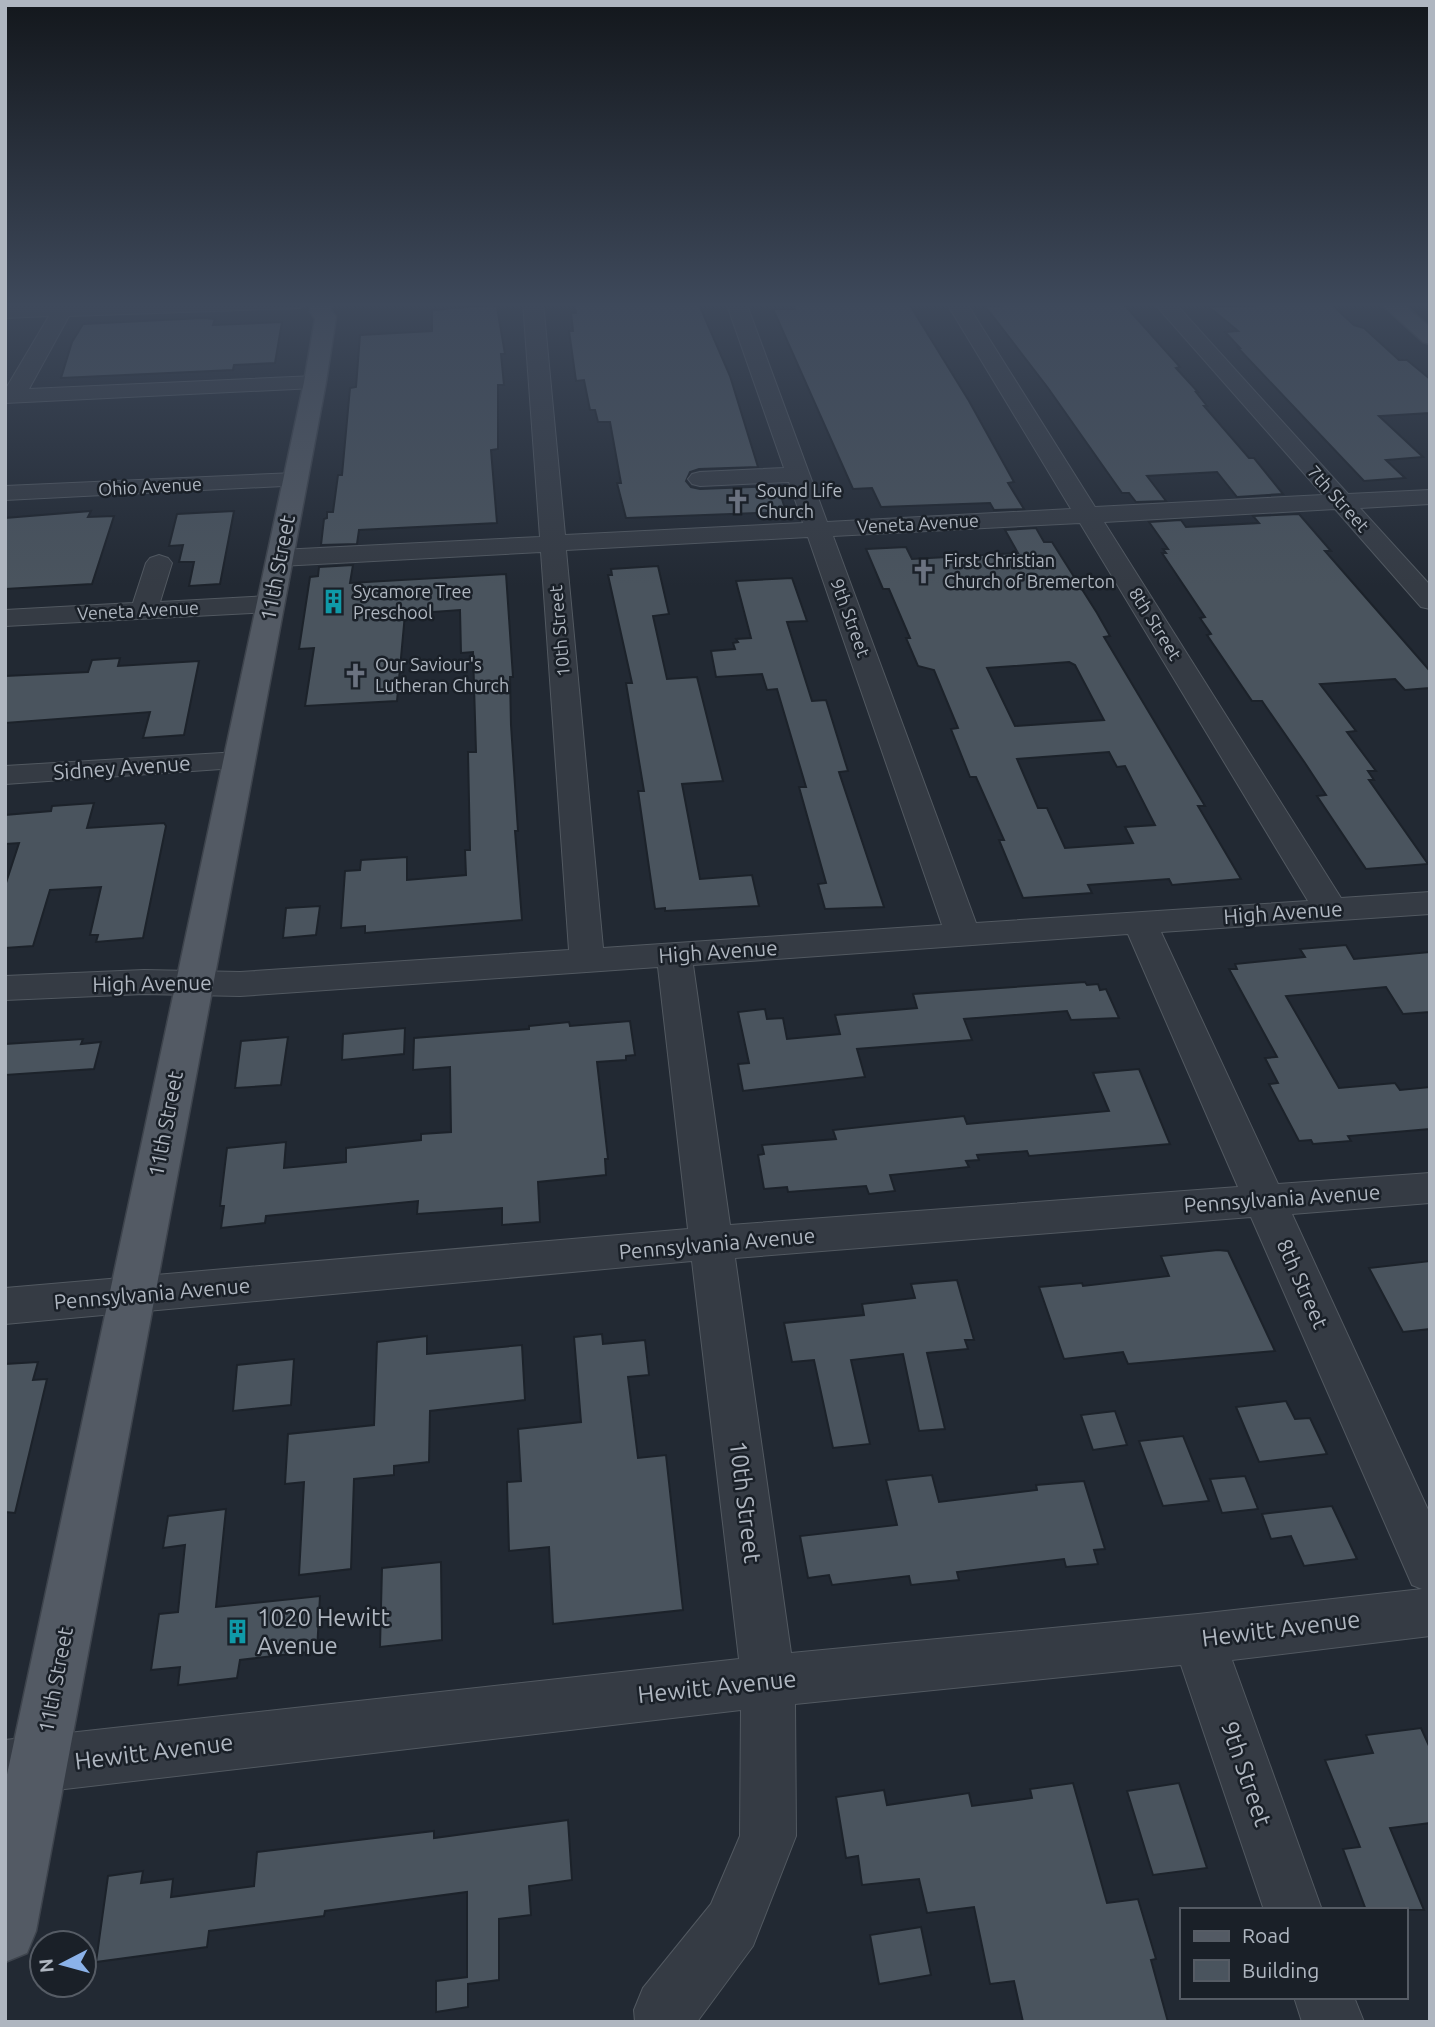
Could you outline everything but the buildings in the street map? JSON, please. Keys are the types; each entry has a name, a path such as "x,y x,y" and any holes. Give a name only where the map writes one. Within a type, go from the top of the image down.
{"main road":[{"name":"11th Street","path":"5,1931 22,1767 133,1296 312,397"}],"street":[{"name":"10th Street","path":"541,397 587,961"},
{"name":"9th Street","path":"770,397 963,935"},
{"name":"8th Street","path":"1015,397 1331,910"},
{"name":"7th Street","path":"1247,397 1430,601"},
{"path":"760,452 794,462"},
{"path":"700,479 794,462"},
{"name":"Ohio Avenue","path":"5,493 295,480"},
{"name":"Veneta Avenue","path":"280,558 1430,497"},
{"path":"144,611 159,563"},
{"name":"Veneta Avenue","path":"5,618 270,604"},
{"name":"Sidney Avenue","path":"5,775 239,761"},
{"name":"High Avenue","path":"5,989 194,982 240,984 1430,903"},
{"name":"8th Street","path":"1140,923 1430,1569"},
{"name":"10th Street","path":"666,2022 666,2010 732,1925 768,1836 768,1681 674,955"},
{"name":"Pennsylvania Avenue","path":"5,1306 712,1243 1430,1188"},
{"name":"Hewitt Avenue","path":"22,1767 768,1681 1198,1639 1430,1612"},
{"name":"9th Street","path":"1198,1639 1292,1908"},
{"path":"1325,1999 1333,2022"}],"place":[{"name":"Sound Life Church","path":"737,501"},
{"name":"First Christian Church of Bremerton","path":"924,571"},
{"name":"Sycamore Tree Preschool","path":"333,602"},
{"name":"Our Saviour's Lutheran Church","path":"355,675"},
{"name":"1020 Hewitt Avenue","path":"237,1632"}]}
